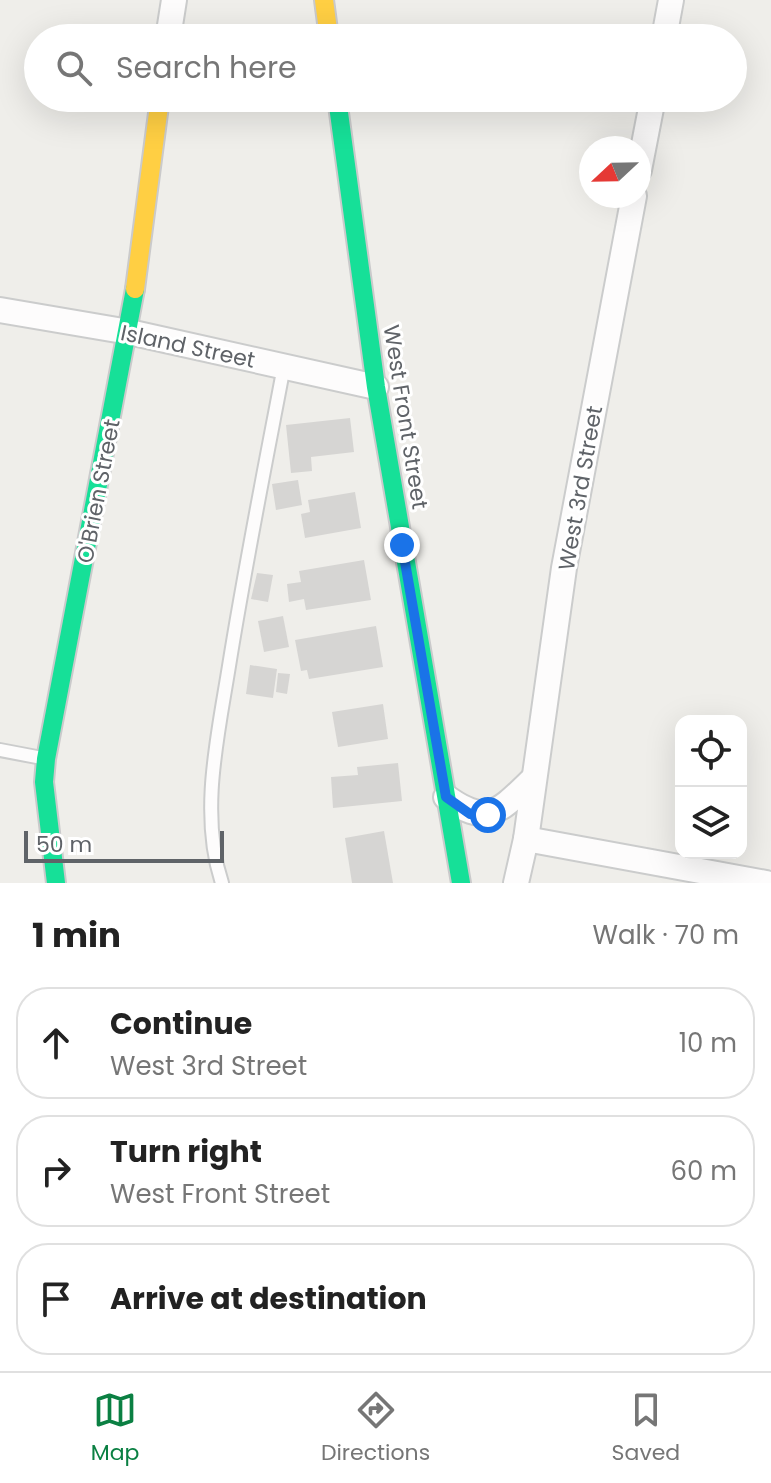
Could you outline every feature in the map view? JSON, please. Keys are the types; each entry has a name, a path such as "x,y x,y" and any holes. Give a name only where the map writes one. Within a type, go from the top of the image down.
{"street":[{"path":"170,24 174,0"},
{"path":"324,0 327,24"},
{"path":"667,24 671,0"},
{"name":"O'Brien Street","path":"56,883 44,782 46,759 129,332 158,112"},
{"name":"West Front Street","path":"339,112 376,387 461,883"},
{"path":"646,136 650,112"},
{"name":"West 3rd Street","path":"516,883 526,839 564,568 632,208"},
{"name":"Island Street","path":"0,310 129,332 376,387"},
{"path":"446,797 470,814 488,815 508,803 532,780"},
{"path":"526,839 691,876 766,883"}],"lane":[{"path":"222,883 212,825 213,768 243,577 284,366"},
{"path":"0,750 46,759"}],"building":[{"path":"350,418 354,452 311,457 312,471 291,473 286,425"},
{"path":"298,480 302,505 276,510 272,484"},
{"path":"355,492 361,528 305,538 301,514 310,512 308,500"},
{"path":"364,560 371,600 306,610 304,599 289,602 287,584 301,582 299,571"},
{"path":"257,573 273,575 268,602 251,599"},
{"path":"283,616 289,647 264,652 258,621"},
{"path":"376,626 383,667 309,679 307,670 301,671 295,640"},
{"path":"250,665 277,669 273,698 246,694"},
{"path":"278,673 290,674 287,694 276,692"},
{"path":"383,704 388,739 338,747 332,712"},
{"path":"398,763 402,801 333,808 331,777 358,775 357,767"},
{"path":"384,831 393,883 352,883 345,838"}],"traffic: fast":[{"path":"339,112 376,387 461,883"},
{"path":"56,883 44,782 46,759 135,289"}],"traffic: slow":[{"path":"324,0 327,24"},
{"path":"135,289 158,112"}],"route":[{"path":"402,545 446,797 470,814 488,815"}]}
